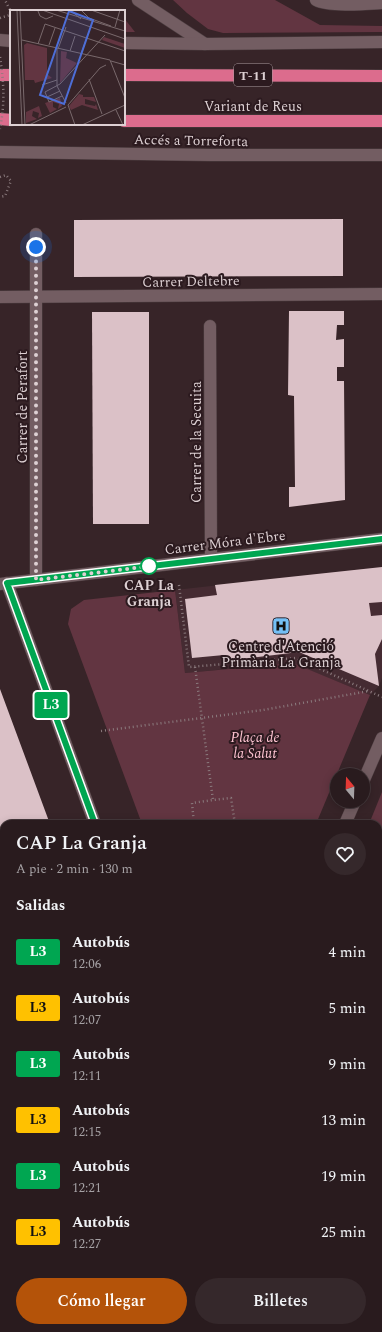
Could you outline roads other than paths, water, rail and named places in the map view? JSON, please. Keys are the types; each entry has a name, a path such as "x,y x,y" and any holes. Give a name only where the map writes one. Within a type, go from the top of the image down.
{"highway":[{"name":"T-11","path":"125,75 382,76"},
{"path":"0,119 10,120"},
{"name":"Variant de Reus","path":"125,121 382,121"}],"street":[{"path":"138,0 205,44"},
{"path":"316,0 320,2 342,4 382,3"},
{"path":"0,40 10,41"},
{"path":"125,43 205,44 382,42"},
{"name":"Accés a Torreforta","path":"0,152 210,155 382,155"},
{"name":"Carrer de Perafort","path":"36,234 36,580"},
{"name":"Carrer Deltebre","path":"0,297 382,294"},
{"name":"Carrer de la Secuita","path":"210,326 211,558"},
{"name":"Carrer Móra d'Ebre","path":"3,584 211,558 382,539"},
{"path":"3,584 93,820"},
{"path":"369,768 382,738"},
{"path":"347,820 352,808"}],"place":[{"name":"CAP La Granja","path":"149,566"},
{"name":"Centre d'Atenció Primària La Granja","path":"281,626"}],"park label":[{"name":"Plaça de la Salut","path":"255,746"}]}
